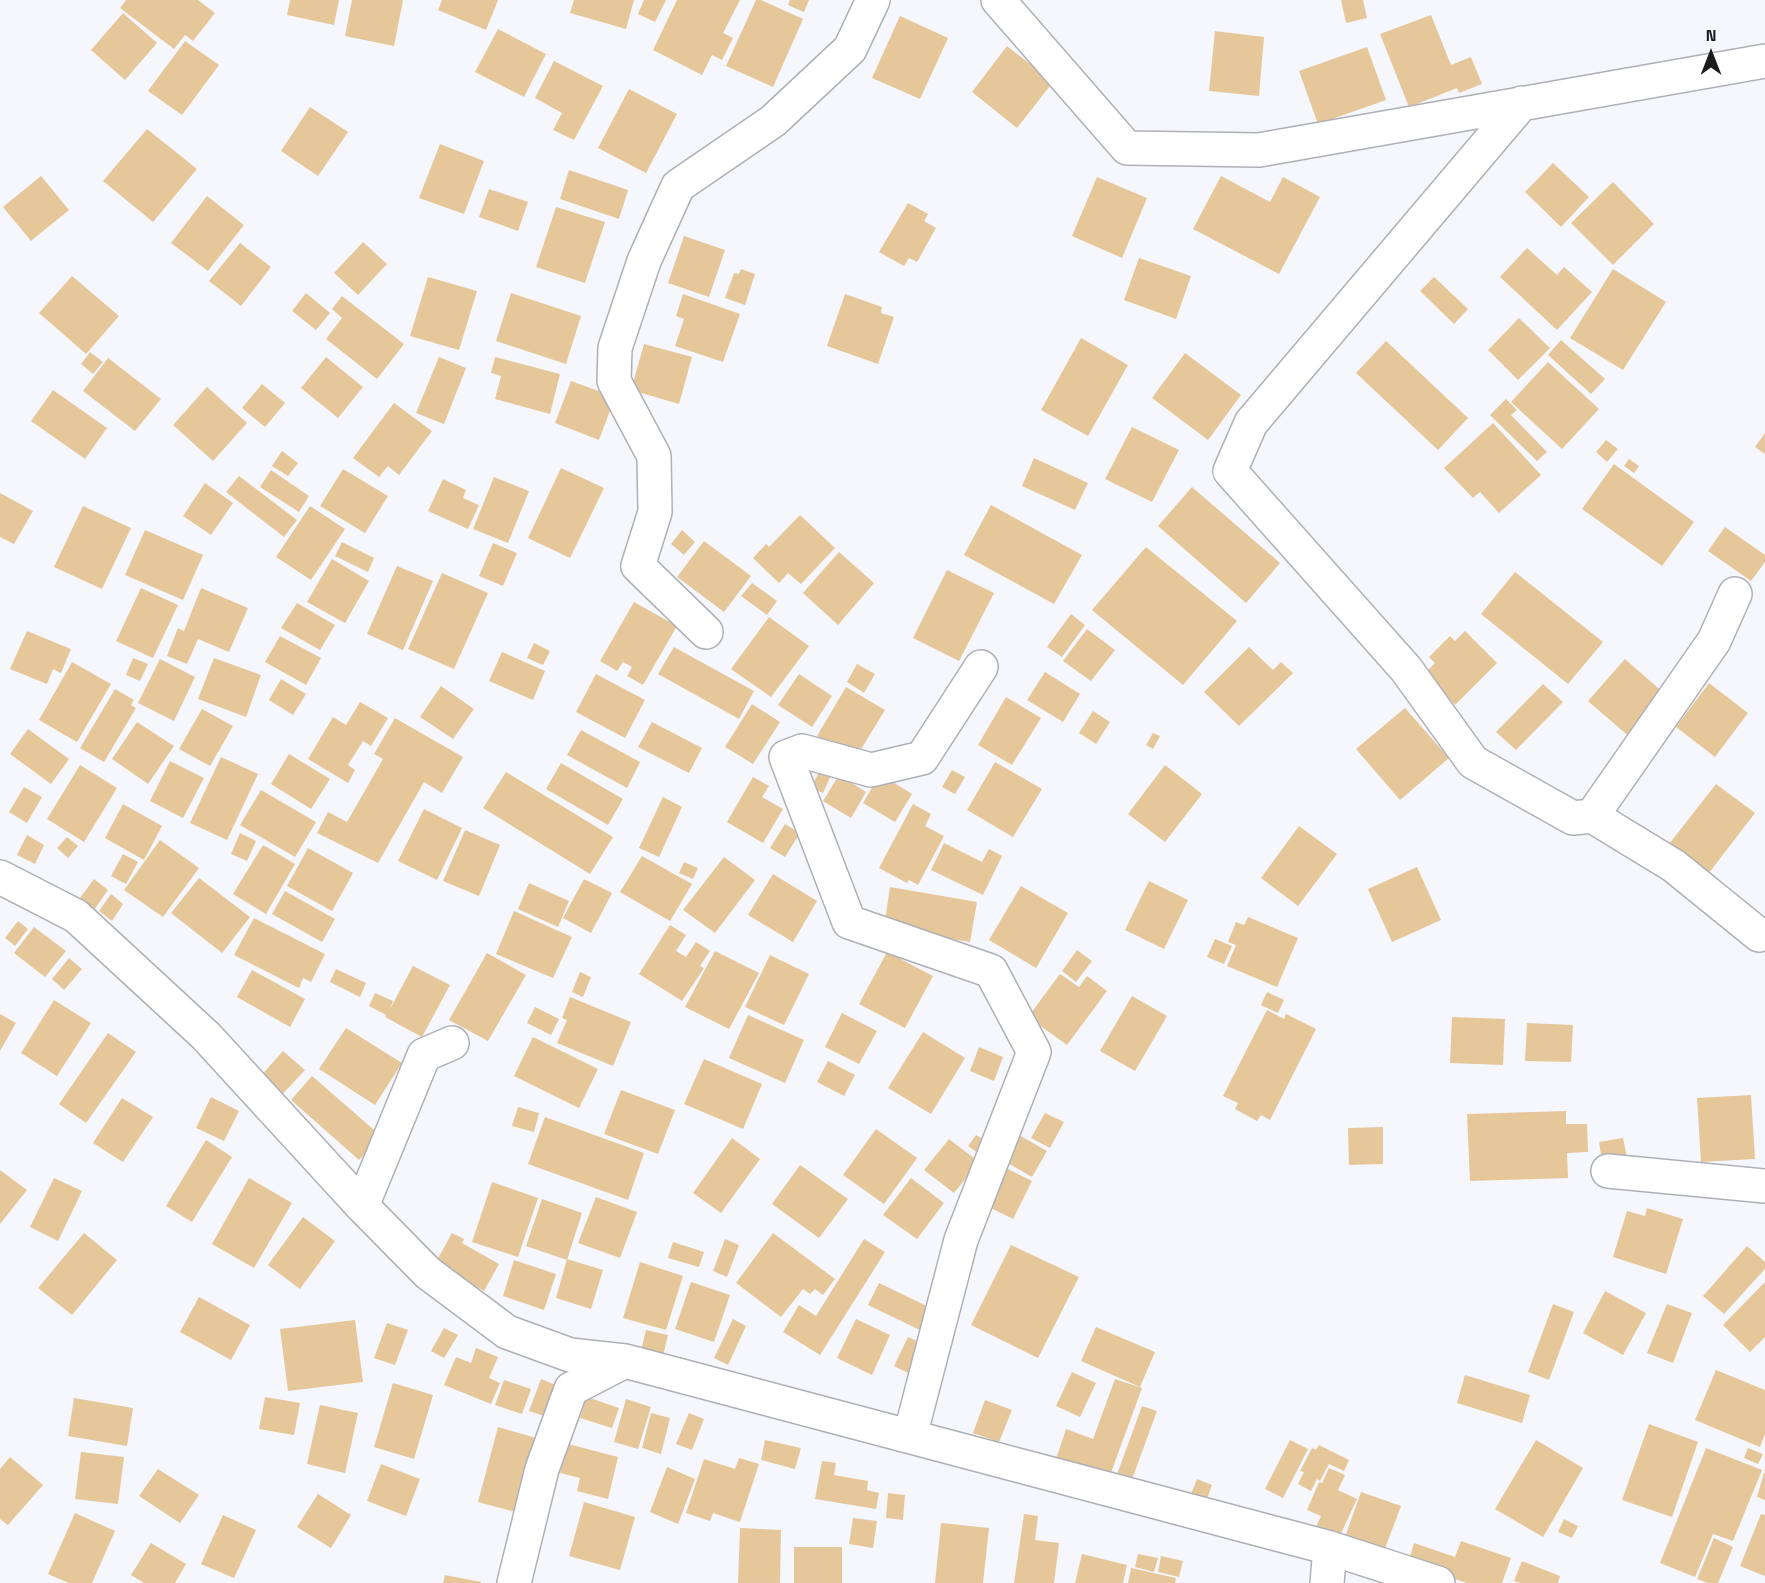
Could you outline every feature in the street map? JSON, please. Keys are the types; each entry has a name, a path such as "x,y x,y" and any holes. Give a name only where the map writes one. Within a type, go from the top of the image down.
{"street":[{"path":"706,632 638,566 655,512 654,456 614,381 615,348 644,261 678,186 773,121 850,49 873,0"},
{"path":"998,0 1127,148 1258,150 1765,61"},
{"path":"1522,104 1251,423 1230,471 1406,669 1473,762 1573,818 1592,816 1674,866 1759,935"},
{"path":"1592,816 1714,641 1735,594"},
{"path":"910,1436 961,1240 1034,1052 991,971 849,922 786,757 802,752 871,770 922,758 981,668"},
{"path":"0,877 76,916 206,1036 362,1206 428,1273 507,1332 570,1354 625,1361 1330,1548 1438,1583"},
{"path":"362,1206 424,1055 452,1042"},
{"path":"1608,1171 1765,1186"},
{"path":"514,1583 542,1468 571,1389 625,1361"},
{"path":"1327,1583 1330,1548"}],"building":[{"path":"126,0 198,0 215,13 193,41 185,35 174,49 120,8"},
{"path":"290,0 339,0 334,25 287,15"},
{"path":"352,0 403,0 394,46 345,36"},
{"path":"442,0 498,0 486,30 438,10"},
{"path":"574,0 634,0 626,29 570,13"},
{"path":"644,0 666,0 655,22 638,14"},
{"path":"677,0 740,0 723,33 733,38 722,60 712,55 702,75 653,50"},
{"path":"756,0 761,0 803,19 773,87 726,66"},
{"path":"790,0 809,0 804,12 788,5"},
{"path":"1341,0 1363,0 1367,18 1346,23"},
{"path":"123,13 157,43 125,80 91,50"},
{"path":"1431,15 1451,65 1471,57 1482,84 1459,93 1457,88 1409,107 1380,34"},
{"path":"900,16 948,38 920,99 872,78"},
{"path":"498,29 546,54 524,97 475,72"},
{"path":"1215,31 1264,37 1259,96 1209,91"},
{"path":"185,41 219,65 182,115 148,91"},
{"path":"1007,46 1053,82 1017,128 972,92"},
{"path":"1367,47 1386,100 1318,124 1299,71"},
{"path":"554,61 603,86 574,140 553,130 562,113 535,98"},
{"path":"629,89 677,114 646,173 598,148"},
{"path":"310,107 348,132 318,176 281,151"},
{"path":"147,129 197,169 153,222 103,181"},
{"path":"440,144 484,161 464,214 419,198"},
{"path":"1553,163 1589,197 1561,227 1525,192"},
{"path":"569,170 628,190 619,219 560,199"},
{"path":"41,176 69,210 31,241 3,207"},
{"path":"1221,176 1270,202 1283,177 1320,197 1279,274 1193,229"},
{"path":"1097,177 1147,198 1122,258 1072,236"},
{"path":"1613,182 1654,224 1613,265 1571,223"},
{"path":"489,189 528,202 518,231 479,217"},
{"path":"207,196 244,225 208,271 171,243"},
{"path":"908,203 928,214 924,221 936,228 917,262 909,258 904,266 879,252"},
{"path":"556,207 605,222 585,283 536,267"},
{"path":"684,236 725,250 709,297 668,283"},
{"path":"363,242 387,264 358,295 334,273"},
{"path":"240,243 271,267 241,306 209,281"},
{"path":"1527,248 1557,275 1564,267 1592,292 1557,330 1500,277"},
{"path":"1139,258 1191,276 1176,319 1124,300"},
{"path":"741,269 755,274 745,305 725,298 734,273 739,274"},
{"path":"1613,269 1666,302 1623,370 1570,338"},
{"path":"72,276 119,316 86,354 39,313"},
{"path":"428,277 477,291 459,350 410,336"},
{"path":"1434,277 1468,309 1454,324 1420,291"},
{"path":"306,293 330,313 316,330 292,311"},
{"path":"511,293 581,316 566,364 496,341"},
{"path":"683,294 740,314 723,362 675,346 684,319 676,316"},
{"path":"845,294 882,307 881,313 894,317 878,364 827,346"},
{"path":"342,296 404,344 377,379 326,339 342,318 332,309"},
{"path":"1519,318 1550,348 1518,380 1488,350"},
{"path":"1081,338 1128,365 1088,436 1041,410"},
{"path":"1561,340 1605,379 1591,394 1548,355"},
{"path":"1386,341 1468,418 1438,450 1356,373"},
{"path":"644,344 692,357 679,404 631,390"},
{"path":"90,352 103,362 93,374 81,364"},
{"path":"1185,353 1241,395 1208,440 1152,398"},
{"path":"326,357 363,387 338,418 301,388"},
{"path":"439,357 466,368 444,424 416,413"},
{"path":"495,357 560,374 550,414 495,399 501,376 491,373"},
{"path":"108,358 161,399 135,431 83,391"},
{"path":"1548,362 1599,409 1562,449 1511,402"},
{"path":"571,381 615,397 599,440 555,423"},
{"path":"262,384 285,403 265,427 242,408"},
{"path":"207,387 247,423 213,461 173,425"},
{"path":"53,390 107,428 85,459 31,421"},
{"path":"1506,399 1517,410 1511,415 1547,452 1537,461 1490,415"},
{"path":"394,403 432,431 399,475 388,466 379,477 353,458"},
{"path":"1493,423 1541,475 1499,513 1480,492 1473,498 1444,468"},
{"path":"1132,427 1179,450 1152,502 1105,479"},
{"path":"1765,433 1765,454 1755,447"},
{"path":"1606,440 1618,449 1607,462 1596,452"},
{"path":"282,451 298,463 288,476 272,466"},
{"path":"1034,458 1088,483 1075,510 1022,486"},
{"path":"1629,459 1639,466 1634,473 1624,466"},
{"path":"1614,464 1694,522 1662,566 1582,509"},
{"path":"561,468 604,488 570,558 528,538"},
{"path":"343,469 388,496 365,533 320,506"},
{"path":"271,470 309,496 299,512 260,487"},
{"path":"239,476 297,520 284,537 226,492"},
{"path":"494,477 529,491 508,543 473,529"},
{"path":"443,479 466,490 463,498 479,505 468,529 428,511"},
{"path":"205,483 233,503 211,535 183,516"},
{"path":"1192,487 1280,563 1246,603 1158,526"},
{"path":"0,493 33,511 14,544 0,537"},
{"path":"991,505 1082,555 1054,604 964,555"},
{"path":"83,506 131,528 102,589 54,567"},
{"path":"310,506 345,529 311,580 276,557"},
{"path":"800,515 835,548 801,584 788,573 779,583 753,558 766,544 769,547"},
{"path":"1725,527 1765,555 1765,562 1751,581 1708,551"},
{"path":"145,530 203,555 183,600 125,575"},
{"path":"682,530 695,542 684,555 671,544"},
{"path":"704,541 751,576 724,612 677,577"},
{"path":"342,542 374,558 368,572 335,556"},
{"path":"493,543 517,553 503,586 479,576"},
{"path":"1146,547 1237,621 1183,685 1092,610"},
{"path":"839,552 874,583 838,625 803,593"},
{"path":"332,559 369,581 345,623 307,602"},
{"path":"397,566 433,581 403,650 367,634"},
{"path":"947,570 994,593 959,661 913,638"},
{"path":"1515,572 1603,642 1568,684 1481,614"},
{"path":"442,573 488,593 454,669 408,649"},
{"path":"752,583 777,601 767,615 741,596"},
{"path":"141,588 178,605 153,658 116,641"},
{"path":"201,588 248,608 229,652 198,639 187,664 167,656 178,628 184,631"},
{"path":"634,602 677,626 643,685 627,676 632,667 623,662 617,671 600,661"},
{"path":"297,603 335,625 320,650 281,628"},
{"path":"1071,614 1085,625 1062,657 1047,647"},
{"path":"769,617 809,646 771,697 731,669"},
{"path":"1087,629 1115,650 1091,681 1063,661"},
{"path":"27,631 71,649 61,673 53,669 47,684 10,669"},
{"path":"1465,631 1497,663 1455,705 1424,674 1435,663 1429,657 1450,636 1455,641"},
{"path":"280,636 321,658 306,685 265,662"},
{"path":"534,643 550,651 543,665 527,658"},
{"path":"674,647 754,691 739,719 658,674"},
{"path":"1249,647 1273,670 1281,662 1293,673 1239,726 1204,692"},
{"path":"502,652 545,671 533,700 489,681"},
{"path":"133,658 148,664 140,681 126,675"},
{"path":"214,658 261,675 246,717 198,699"},
{"path":"160,659 195,677 174,721 138,703"},
{"path":"1625,659 1665,694 1632,739 1588,701"},
{"path":"72,662 111,684 77,742 39,720"},
{"path":"857,664 875,674 864,693 847,682"},
{"path":"1045,672 1080,694 1063,722 1027,700"},
{"path":"596,674 645,700 625,738 576,712"},
{"path":"799,674 832,696 812,727 778,705"},
{"path":"281,679 306,694 293,715 269,700"},
{"path":"1709,683 1748,713 1715,757 1676,727"},
{"path":"1543,684 1563,702 1516,750 1496,732"},
{"path":"441,686 474,709 453,739 420,717"},
{"path":"846,687 885,710 855,759 817,736"},
{"path":"115,689 134,700 131,705 136,708 104,762 80,748"},
{"path":"1006,697 1041,718 1012,765 978,745"},
{"path":"360,702 388,718 371,746 363,741 348,765 355,770 348,783 308,759 333,717 346,725"},
{"path":"752,704 780,722 753,764 725,747"},
{"path":"1405,708 1449,758 1400,800 1356,749"},
{"path":"202,709 233,726 210,766 179,749"},
{"path":"1093,711 1110,722 1096,744 1079,733"},
{"path":"395,718 463,757 442,793 424,782 378,863 317,833 328,812 347,822 383,759 374,754"},
{"path":"137,722 174,746 148,784 112,759"},
{"path":"652,722 702,748 689,773 638,747"},
{"path":"28,729 69,759 51,784 10,754"},
{"path":"581,730 640,762 627,788 567,755"},
{"path":"1153,733 1160,736 1153,749 1146,745"},
{"path":"289,754 330,779 311,809 271,784"},
{"path":"221,757 258,774 227,840 190,823"},
{"path":"170,761 204,778 183,818 150,801"},
{"path":"995,762 1042,789 1013,837 967,810"},
{"path":"561,763 623,799 608,825 546,789"},
{"path":"80,765 117,788 84,842 47,819"},
{"path":"1165,765 1202,794 1165,842 1128,814"},
{"path":"822,766 833,771 823,793 811,788"},
{"path":"952,770 965,777 955,794 942,787"},
{"path":"506,772 613,837 590,874 483,808"},
{"path":"880,774 912,794 895,822 863,803"},
{"path":"839,775 866,792 851,818 823,801"},
{"path":"753,777 769,786 762,797 783,809 763,843 727,822"},
{"path":"1716,784 1755,813 1705,878 1666,848"},
{"path":"24,787 42,797 27,823 9,812"},
{"path":"261,790 316,822 295,857 240,825"},
{"path":"663,797 682,807 659,857 639,848"},
{"path":"123,804 162,826 144,860 105,838"},
{"path":"913,804 931,814 925,826 944,836 918,885 909,880 907,883 879,868"},
{"path":"424,809 462,828 437,880 398,861"},
{"path":"785,824 800,833 785,857 770,848"},
{"path":"1299,826 1337,854 1298,906 1261,878"},
{"path":"465,830 500,845 479,896 443,881"},
{"path":"240,833 256,841 247,861 231,854"},
{"path":"27,835 44,845 35,864 17,855"},
{"path":"67,837 78,846 68,858 57,848"},
{"path":"160,840 199,868 163,917 124,890"},
{"path":"944,843 982,862 989,849 1002,856 983,895 931,870"},
{"path":"263,845 295,864 266,914 233,894"},
{"path":"308,848 353,873 332,911 287,886"},
{"path":"123,854 138,862 126,884 111,876"},
{"path":"642,856 692,884 670,921 620,892"},
{"path":"724,857 755,880 715,933 683,910"},
{"path":"684,862 698,868 693,879 679,873"},
{"path":"1417,867 1441,920 1392,942 1368,889"},
{"path":"773,874 817,901 793,942 748,915"},
{"path":"199,878 250,917 222,953 171,913"},
{"path":"94,879 108,890 92,913 77,902"},
{"path":"584,879 612,893 591,933 563,918"},
{"path":"1149,881 1188,900 1164,949 1125,930"},
{"path":"529,883 569,901 558,927 518,909"},
{"path":"1021,886 1068,913 1036,968 989,940"},
{"path":"890,887 977,902 970,942 884,928"},
{"path":"285,891 335,919 322,942 272,914"},
{"path":"111,894 123,904 112,921 99,911"},
{"path":"514,911 572,937 553,978 496,954"},
{"path":"1248,917 1298,938 1277,987 1227,966 1236,945 1228,942 1236,922 1244,925"},
{"path":"254,918 325,954 311,982 303,978 299,988 234,955"},
{"path":"18,921 28,929 15,946 5,938"},
{"path":"670,925 686,935 676,951 686,957 696,942 710,951 700,966 704,968 682,1001 639,974"},
{"path":"34,927 66,951 45,977 14,953"},
{"path":"1215,939 1232,946 1224,964 1207,957"},
{"path":"1077,950 1092,961 1076,982 1062,971"},
{"path":"715,951 759,973 729,1029 685,1007"},
{"path":"887,952 933,976 905,1028 859,1004"},
{"path":"487,953 526,975 488,1041 449,1020"},
{"path":"770,955 809,974 784,1025 745,1007"},
{"path":"69,958 82,969 64,990 52,979"},
{"path":"413,966 450,985 422,1037 369,1006 375,993 393,1001 390,1009"},
{"path":"336,969 366,983 360,997 330,982"},
{"path":"252,970 305,999 290,1027 237,997"},
{"path":"580,972 591,977 583,997 572,992"},
{"path":"1060,974 1079,987 1087,976 1107,991 1067,1045 1028,1017"},
{"path":"1267,992 1284,1000 1278,1013 1261,1005"},
{"path":"1132,996 1167,1016 1135,1071 1100,1051"},
{"path":"570,997 631,1022 613,1066 557,1043 567,1020 562,1018"},
{"path":"54,1000 91,1023 57,1076 21,1053"},
{"path":"535,1007 559,1019 551,1035 527,1023"},
{"path":"1267,1010 1284,1019 1286,1014 1316,1029 1270,1120 1261,1115 1257,1121 1235,1109 1238,1103 1223,1096"},
{"path":"842,1013 877,1031 859,1064 825,1047"},
{"path":"0,1014 16,1023 0,1051"},
{"path":"748,1015 804,1040 785,1083 729,1058"},
{"path":"1452,1017 1505,1019 1503,1065 1450,1063"},
{"path":"1527,1023 1573,1025 1571,1062 1525,1061"},
{"path":"346,1028 402,1063 375,1105 319,1069"},
{"path":"923,1032 965,1058 931,1114 888,1088"},
{"path":"108,1033 136,1052 86,1123 59,1104"},
{"path":"533,1037 598,1069 579,1108 514,1076"},
{"path":"979,1047 1003,1057 994,1081 970,1071"},
{"path":"283,1051 305,1070 280,1097 259,1078"},
{"path":"704,1059 762,1084 743,1129 684,1104"},
{"path":"828,1061 855,1075 844,1096 817,1082"},
{"path":"312,1076 381,1136 359,1160 291,1100"},
{"path":"621,1090 675,1110 658,1154 604,1134"},
{"path":"1751,1095 1755,1159 1701,1162 1697,1098"},
{"path":"211,1097 239,1111 224,1141 196,1128"},
{"path":"122,1098 153,1117 123,1162 93,1143"},
{"path":"518,1107 539,1113 534,1132 512,1126"},
{"path":"1566,1111 1566,1124 1587,1124 1588,1152 1567,1153 1568,1178 1470,1181 1467,1114"},
{"path":"1045,1113 1064,1122 1050,1148 1031,1138"},
{"path":"545,1117 644,1153 628,1200 528,1164"},
{"path":"1383,1127 1383,1164 1349,1165 1348,1128"},
{"path":"876,1129 917,1158 884,1204 843,1175"},
{"path":"976,1135 988,1142 979,1154 968,1146"},
{"path":"1019,1135 1047,1151 1032,1177 1004,1161"},
{"path":"732,1138 760,1159 721,1213 693,1193"},
{"path":"1623,1138 1627,1158 1602,1161 1599,1142"},
{"path":"949,1139 979,1162 954,1193 924,1170"},
{"path":"206,1140 232,1157 192,1222 166,1206"},
{"path":"800,1165 848,1199 819,1238 772,1204"},
{"path":"1002,1166 1032,1181 1013,1219 983,1204"},
{"path":"0,1170 27,1190 0,1224"},
{"path":"54,1178 82,1191 58,1241 30,1227"},
{"path":"249,1178 292,1203 254,1268 212,1244"},
{"path":"911,1178 944,1203 917,1239 883,1215"},
{"path":"492,1182 538,1198 518,1257 472,1242"},
{"path":"596,1197 637,1212 620,1258 578,1243"},
{"path":"542,1199 582,1213 567,1260 526,1246"},
{"path":"1647,1208 1683,1219 1666,1274 1613,1257 1627,1211 1645,1216"},
{"path":"303,1217 335,1241 300,1289 268,1265"},
{"path":"84,1233 117,1260 72,1315 38,1288"},
{"path":"452,1233 464,1239 462,1243 499,1264 484,1291 435,1264"},
{"path":"773,1233 835,1279 823,1295 815,1289 810,1294 803,1289 781,1317 736,1283"},
{"path":"725,1239 739,1245 727,1277 713,1271"},
{"path":"864,1239 885,1252 820,1355 783,1332 799,1305 816,1316"},
{"path":"673,1242 704,1252 699,1267 668,1258"},
{"path":"1011,1245 1079,1277 1038,1358 971,1325"},
{"path":"1747,1246 1765,1262 1765,1269 1724,1314 1703,1296"},
{"path":"567,1259 603,1270 591,1309 556,1298"},
{"path":"514,1260 556,1274 544,1310 503,1296"},
{"path":"640,1262 683,1276 666,1330 623,1318"},
{"path":"691,1282 730,1295 714,1342 675,1329"},
{"path":"1765,1282 1765,1337 1750,1352 1723,1325"},
{"path":"879,1283 935,1310 924,1332 868,1305"},
{"path":"1605,1291 1646,1313 1623,1355 1583,1333"},
{"path":"199,1297 250,1325 231,1360 180,1332"},
{"path":"1553,1304 1574,1312 1549,1380 1528,1372"},
{"path":"1667,1304 1692,1313 1673,1363 1647,1353"},
{"path":"733,1319 746,1326 728,1365 714,1358"},
{"path":"856,1319 890,1335 872,1375 837,1358"},
{"path":"355,1320 363,1382 288,1391 280,1329"},
{"path":"387,1323 408,1330 395,1365 374,1358"},
{"path":"1096,1327 1155,1352 1140,1387 1081,1361"},
{"path":"444,1328 458,1335 444,1358 431,1351"},
{"path":"646,1330 668,1335 662,1360 640,1355"},
{"path":"908,1337 924,1344 910,1374 894,1366"},
{"path":"476,1348 498,1357 489,1378 500,1383 491,1404 444,1385 456,1357 471,1363"},
{"path":"1716,1370 1765,1390 1765,1434 1760,1447 1695,1420"},
{"path":"1072,1372 1096,1383 1080,1417 1056,1406"},
{"path":"1465,1375 1530,1395 1522,1423 1457,1403"},
{"path":"541,1379 561,1387 550,1418 529,1411"},
{"path":"1115,1379 1142,1388 1109,1478 1056,1459 1066,1429 1093,1439"},
{"path":"504,1380 531,1389 522,1414 495,1405"},
{"path":"393,1383 433,1395 414,1459 374,1447"},
{"path":"265,1397 300,1403 294,1435 259,1429"},
{"path":"587,1397 619,1408 612,1428 580,1418"},
{"path":"74,1398 133,1408 127,1446 68,1436"},
{"path":"626,1399 651,1407 638,1449 614,1442"},
{"path":"985,1400 1012,1410 999,1442 973,1433"},
{"path":"320,1405 358,1413 345,1473 307,1464"},
{"path":"1142,1406 1157,1411 1131,1482 1116,1477"},
{"path":"651,1413 670,1418 661,1454 642,1448"},
{"path":"689,1413 704,1419 692,1450 676,1444"},
{"path":"1649,1424 1698,1442 1672,1517 1622,1500"},
{"path":"498,1427 543,1440 523,1514 478,1502"},
{"path":"765,1440 801,1448 795,1469 761,1460"},
{"path":"1290,1440 1308,1449 1283,1498 1265,1489"},
{"path":"1536,1440 1583,1468 1543,1537 1495,1509"},
{"path":"568,1444 618,1457 608,1499 577,1491 580,1478 560,1473"},
{"path":"1319,1445 1349,1460 1344,1471 1329,1464 1320,1481 1317,1479 1311,1491 1298,1484 1304,1472 1300,1471 1312,1448 1316,1450"},
{"path":"1706,1448 1762,1470 1733,1541 1713,1534 1695,1577 1660,1563"},
{"path":"1748,1448 1763,1454 1758,1464 1744,1458"},
{"path":"81,1452 124,1457 118,1504 75,1499"},
{"path":"10,1457 43,1485 8,1525 0,1519 0,1469"},
{"path":"739,1458 759,1464 740,1522 713,1513 710,1521 686,1513 704,1459 735,1469"},
{"path":"822,1461 836,1463 834,1475 868,1481 867,1490 879,1493 876,1509 815,1499"},
{"path":"381,1464 420,1479 406,1516 367,1501"},
{"path":"667,1467 695,1479 678,1524 650,1512"},
{"path":"1329,1468 1345,1475 1338,1490 1357,1499 1337,1542 1314,1532 1321,1516 1307,1510 1319,1482 1322,1483"},
{"path":"158,1469 199,1495 180,1523 139,1496"},
{"path":"1765,1473 1765,1500 1757,1497"},
{"path":"1197,1479 1212,1485 1205,1504 1189,1499"},
{"path":"1361,1492 1401,1506 1384,1551 1345,1537"},
{"path":"888,1493 905,1495 903,1520 886,1518"},
{"path":"318,1494 351,1515 331,1548 297,1527"},
{"path":"584,1502 635,1517 620,1570 569,1556"},
{"path":"75,1513 115,1531 92,1583 69,1583 48,1574"},
{"path":"1024,1514 1038,1516 1035,1540 1059,1543 1054,1583 1014,1583"},
{"path":"1761,1514 1765,1515 1765,1576 1740,1566"},
{"path":"223,1515 256,1530 234,1578 201,1564"},
{"path":"853,1518 877,1521 873,1548 849,1544"},
{"path":"1564,1519 1578,1526 1572,1538 1558,1532"},
{"path":"941,1523 989,1528 983,1583 935,1583"},
{"path":"740,1528 781,1530 780,1583 738,1583"},
{"path":"1714,1538 1733,1547 1718,1583 1708,1583 1697,1579"},
{"path":"1461,1541 1511,1558 1502,1583 1467,1583 1408,1563 1414,1543 1455,1557"},
{"path":"151,1543 186,1564 175,1583 144,1583 131,1575"},
{"path":"794,1547 842,1547 842,1583 794,1583"},
{"path":"1082,1554 1127,1565 1123,1583 1075,1583"},
{"path":"1138,1554 1158,1558 1154,1572 1135,1567"},
{"path":"1161,1556 1183,1561 1179,1577 1158,1572"},
{"path":"1522,1561 1560,1576 1558,1583 1514,1581"},
{"path":"1131,1568 1176,1578 1175,1583 1128,1583"},
{"path":"445,1575 481,1582 481,1583 443,1583"}]}
